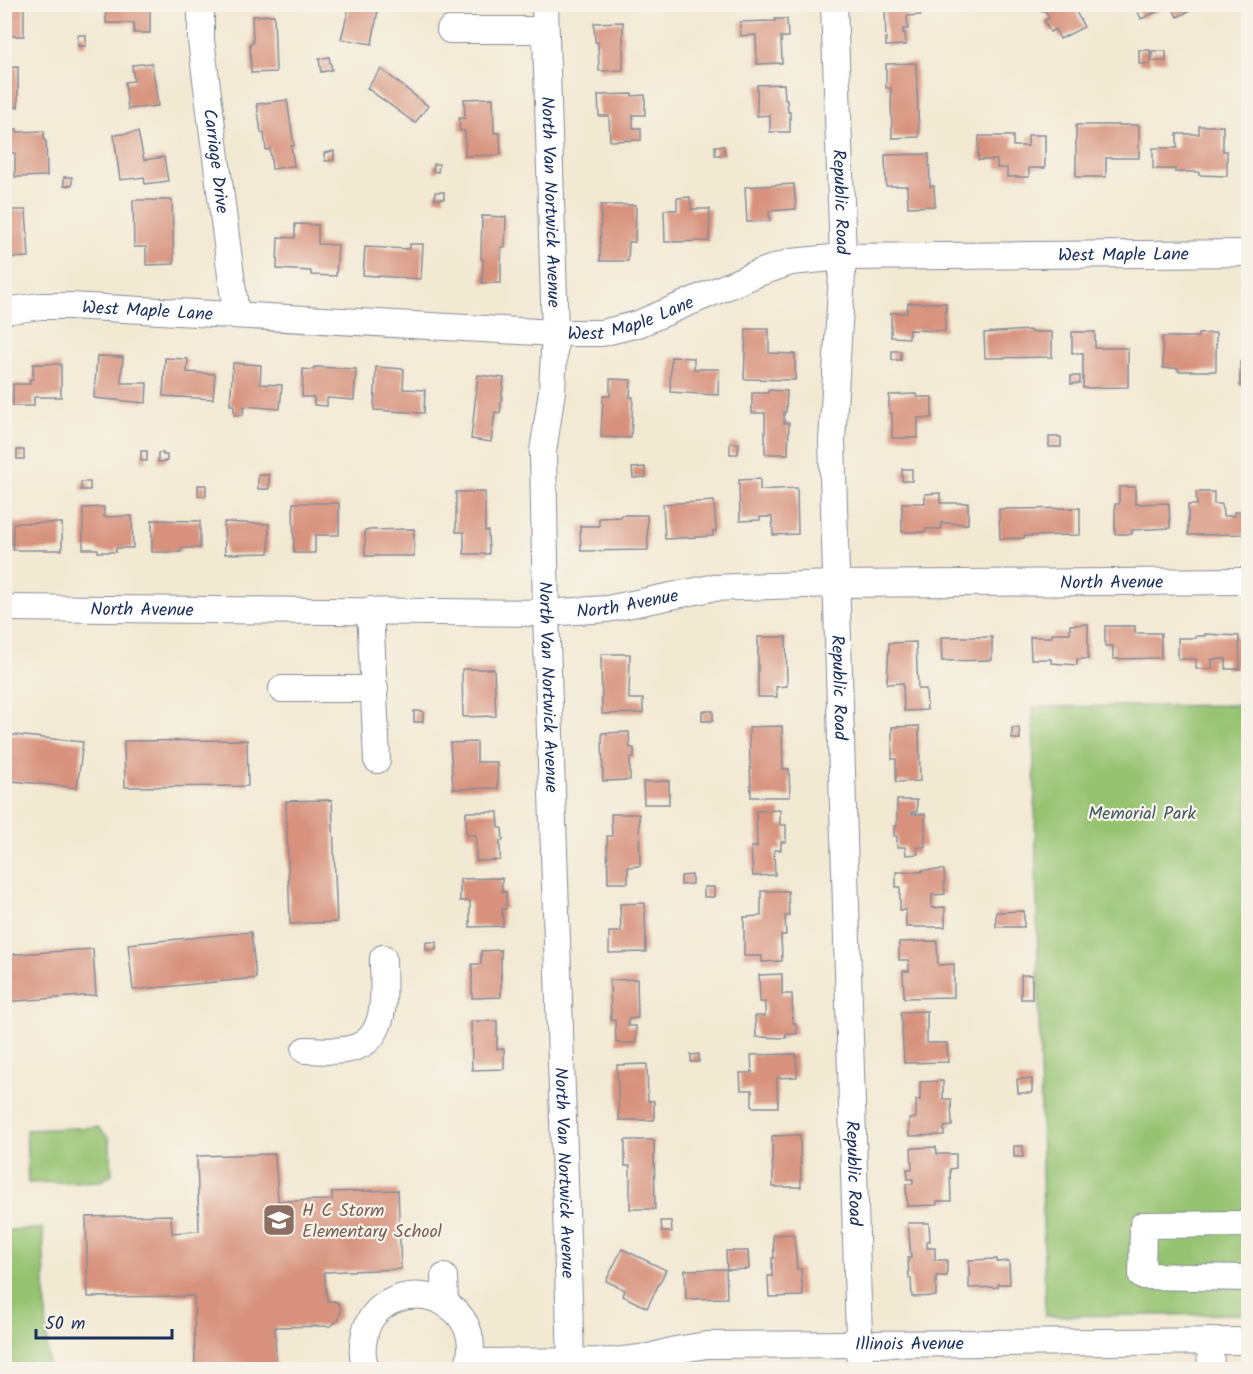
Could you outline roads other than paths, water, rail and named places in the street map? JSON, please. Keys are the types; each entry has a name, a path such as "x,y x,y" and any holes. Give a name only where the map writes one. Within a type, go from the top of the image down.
{"street":[{"name":"Carriage Drive","path":"201,4 201,40 236,315"},
{"name":"North Van Nortwick Avenue","path":"545,4 555,333 552,391 543,452 570,1365"},
{"name":"Republic Road","path":"834,4 843,257 832,441 860,1357"},
{"path":"450,30 545,30"},
{"name":"West Maple Lane","path":"4,311 41,306 70,306 555,333 602,333 638,324 791,261 843,257 1248,253"},
{"name":"North Avenue","path":"4,608 546,613 607,609 711,588 836,584 1248,582"},
{"path":"370,610 377,760"},
{"path":"282,689 375,689"},
{"path":"305,1050 344,1050 360,1046 370,1036 379,1025 384,1008 382,958"},
{"path":"1248,1224 1143,1225 1142,1276 1248,1278"},
{"path":"367,1370 362,1345 366,1327 377,1311 392,1300 410,1294 429,1296 445,1290 467,1328 471,1345 468,1366"},
{"path":"1210,1341 1210,1370"},
{"name":"Illinois Avenue","path":"468,1366 570,1365 649,1357 707,1345 860,1357 1248,1341"}],"place":[{"name":"H C Storm Elementary School","path":"279,1220"}],"park label":[{"name":"Memorial Park","path":"1142,813"}]}
